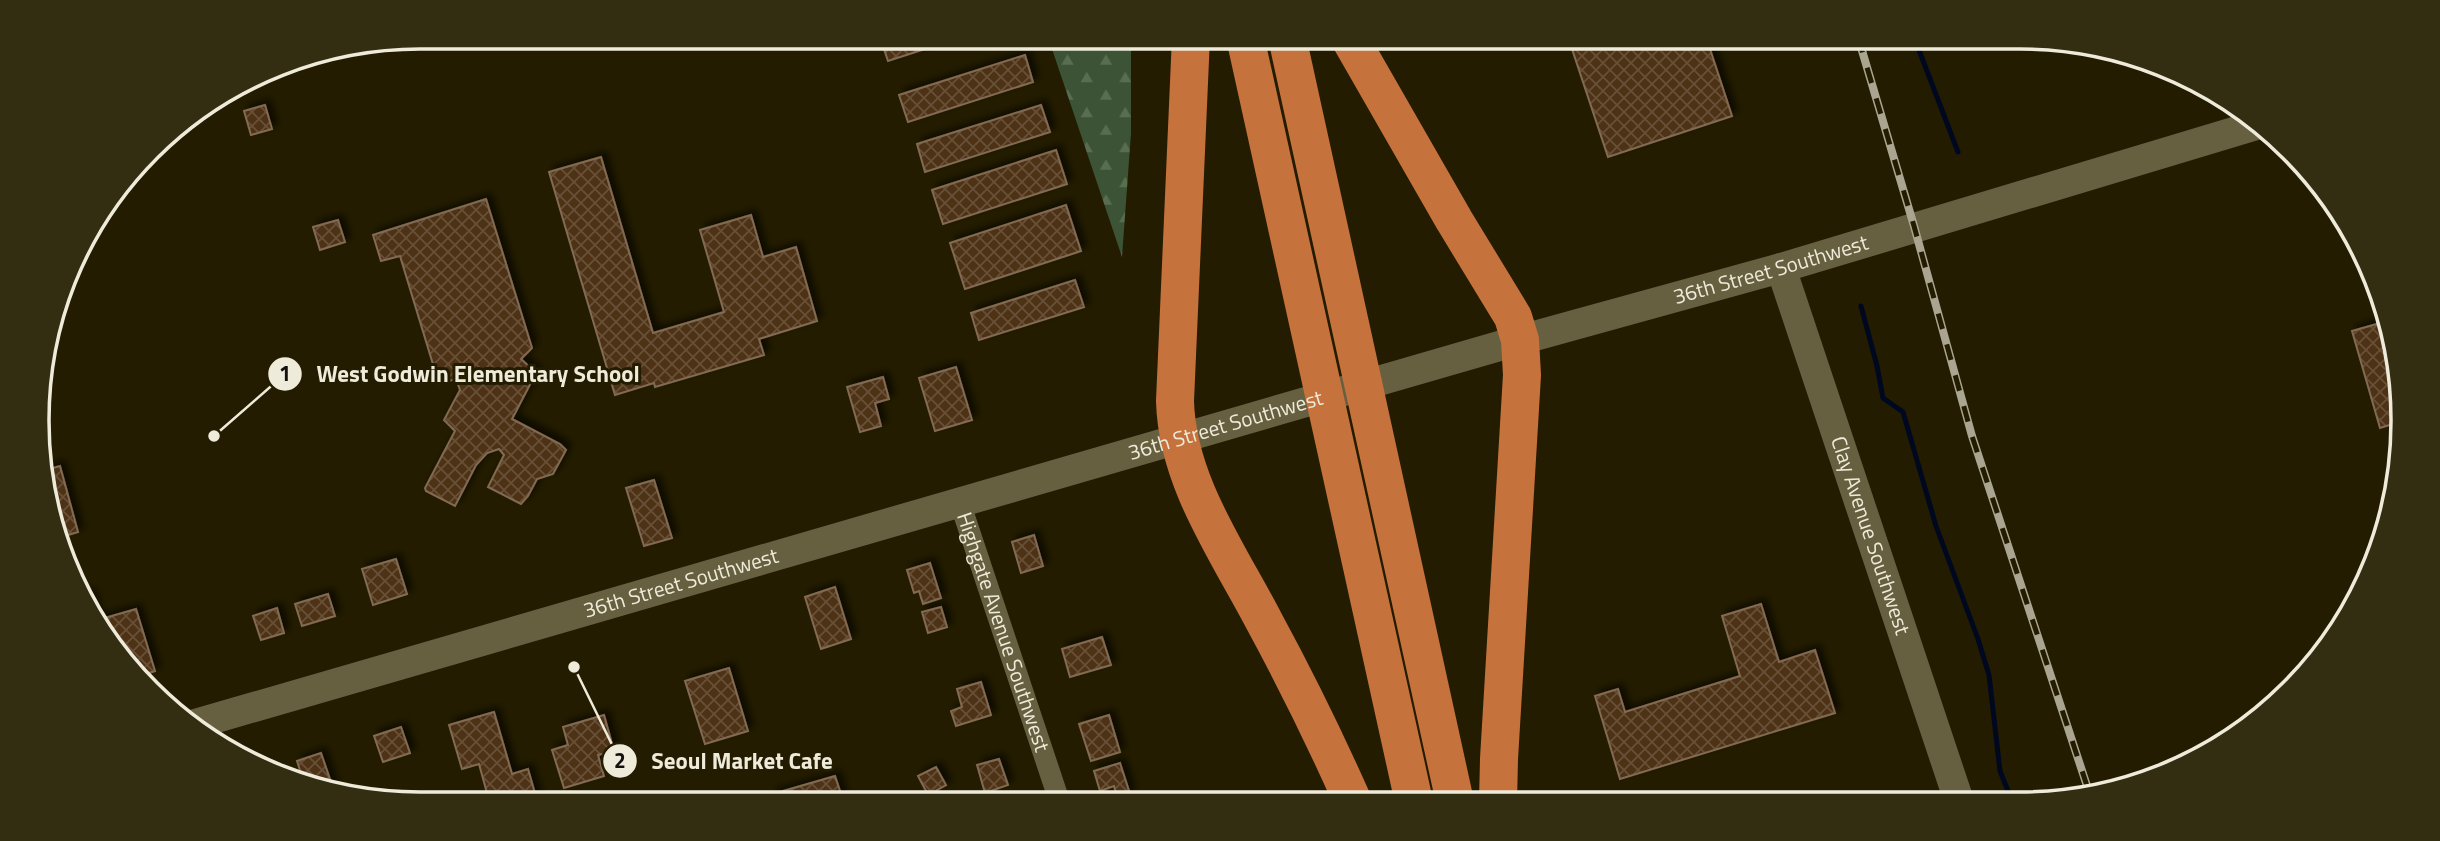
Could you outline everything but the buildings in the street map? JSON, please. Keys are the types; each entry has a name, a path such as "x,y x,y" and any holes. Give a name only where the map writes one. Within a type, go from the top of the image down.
{"highway":[{"path":"1190,49 1175,401 1178,440 1189,474 1208,516 1306,700 1348,792"},
{"path":"1248,49 1411,792"},
{"path":"1290,49 1453,792"},
{"path":"1356,49 1506,305 1520,340 1522,375 1498,792"}],"street":[{"name":"36th Street Southwest","path":"204,722 1520,340 1781,268 2248,128"},
{"name":"Clay Avenue Southwest","path":"1781,268 1956,792"},
{"name":"Highgate Avenue Southwest","path":"960,503 1056,792"}],"green space":[{"path":"1052,49 1131,49 1131,133 1122,257"}],"waterway":[{"path":"1919,49 1958,152"},
{"path":"1861,306 1883,398 1903,412 1936,526 1989,675 2000,771 2008,792"}],"railway":[{"path":"1862,49 1972,436 2087,786"}],"place":[{"name":"West Godwin Elementary School","path":"214,436"},
{"name":"Seoul Market Cafe","path":"574,667"}]}
